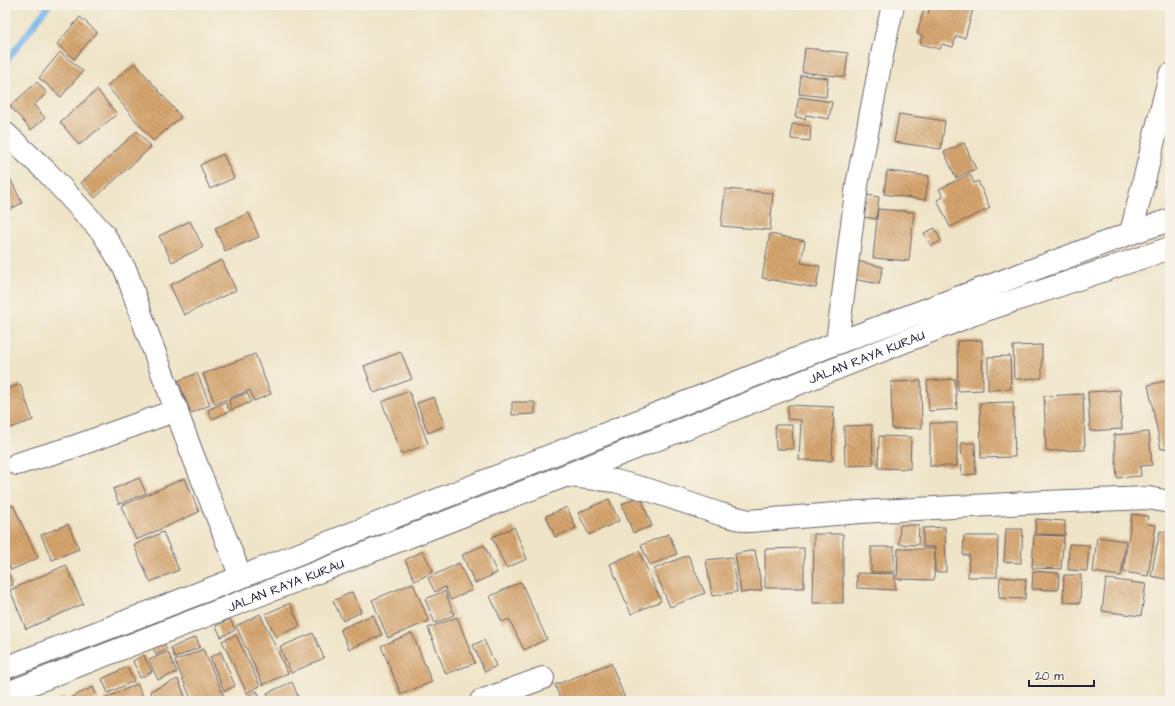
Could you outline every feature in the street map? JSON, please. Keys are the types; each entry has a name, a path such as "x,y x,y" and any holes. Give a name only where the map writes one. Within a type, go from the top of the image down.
{"street":[{"path":"837,343 857,185 893,5"},
{"path":"1131,233 1170,75"},
{"path":"5,133 46,171 103,233 126,270 147,332 192,453 241,577"},
{"name":"JALAN RAYA KURAU","path":"5,668 439,500 837,343 1131,233 1170,220"},
{"name":"JALAN RAYA KURAU","path":"9,696 974,314 1170,248"},
{"path":"17,464 73,447 177,410"},
{"name":"JALAN RAYA KURAU","path":"567,475 614,481 649,490 720,514 750,521 860,512 1045,502 1148,498 1170,502"},
{"path":"481,701 543,678"}],"building":[{"path":"930,5 959,5 973,9 965,38 956,36 953,47 942,44 940,49 920,44 922,36 917,34 923,12 928,14"},
{"path":"80,17 97,32 74,59 57,44"},
{"path":"805,48 848,53 845,77 802,72"},
{"path":"60,52 83,71 61,97 39,78"},
{"path":"135,63 181,117 153,141 107,86"},
{"path":"801,75 828,78 826,97 799,94"},
{"path":"37,82 47,93 34,105 45,118 31,130 10,106"},
{"path":"97,90 117,114 79,145 60,122"},
{"path":"799,97 832,102 829,119 806,115 805,119 795,117"},
{"path":"899,114 945,121 941,149 894,142"},
{"path":"792,124 811,126 810,141 791,139"},
{"path":"137,131 151,147 95,198 81,183"},
{"path":"964,143 976,169 956,178 944,152"},
{"path":"223,154 234,178 210,189 200,165"},
{"path":"887,171 929,176 925,200 884,194"},
{"path":"7,172 22,203 5,212 5,173"},
{"path":"970,174 974,183 978,181 990,208 950,227 937,200 943,197 939,189"},
{"path":"725,189 773,193 770,230 721,226"},
{"path":"867,195 879,197 876,219 864,217"},
{"path":"878,209 914,212 909,261 873,258"},
{"path":"249,213 259,237 225,251 215,228"},
{"path":"190,221 203,247 172,262 159,236"},
{"path":"935,228 941,241 931,246 924,233"},
{"path":"770,234 805,241 801,263 820,266 816,288 762,278"},
{"path":"222,260 236,290 184,315 170,285"},
{"path":"857,261 883,267 879,284 853,279"},
{"path":"982,340 983,390 958,391 957,341"},
{"path":"1042,345 1042,378 1014,379 1013,346"},
{"path":"401,352 412,379 374,393 364,366"},
{"path":"255,354 271,394 254,401 250,390 215,404 203,374"},
{"path":"1010,356 1011,389 988,390 988,357"},
{"path":"197,373 210,405 191,413 178,381"},
{"path":"955,379 957,409 929,411 927,381"},
{"path":"1170,380 1170,448 1161,449 1148,385"},
{"path":"921,381 922,428 892,429 891,382"},
{"path":"20,384 33,420 5,430 5,390"},
{"path":"1120,390 1122,429 1090,431 1088,392"},
{"path":"409,391 428,444 401,454 382,402"},
{"path":"247,393 251,402 232,410 229,400"},
{"path":"1083,394 1085,450 1046,451 1044,396"},
{"path":"434,397 445,426 428,433 417,403"},
{"path":"225,402 230,411 212,419 208,410"},
{"path":"512,402 535,402 535,414 512,415"},
{"path":"1013,402 1015,457 981,458 980,403"},
{"path":"788,405 834,407 832,461 799,460 801,420 787,419"},
{"path":"930,423 957,423 957,466 930,466"},
{"path":"775,425 792,425 793,449 776,449"},
{"path":"872,425 873,465 845,466 844,426"},
{"path":"1149,432 1152,465 1140,466 1141,476 1117,478 1114,435"},
{"path":"879,436 911,437 910,469 878,468"},
{"path":"961,443 975,443 976,474 962,475"},
{"path":"139,478 146,493 119,504 113,489"},
{"path":"185,478 199,512 136,540 121,506"},
{"path":"640,496 652,526 633,533 622,504"},
{"path":"609,499 619,521 589,535 578,513"},
{"path":"13,505 38,558 11,570 5,558 5,509"},
{"path":"567,507 576,528 555,537 546,516"},
{"path":"1132,514 1148,516 1147,524 1156,525 1148,576 1123,572"},
{"path":"1036,519 1065,521 1065,535 1035,534"},
{"path":"68,524 79,549 52,560 41,535"},
{"path":"900,525 919,525 918,545 899,544"},
{"path":"514,527 527,559 506,568 492,537"},
{"path":"945,527 946,572 935,572 935,547 923,547 923,528"},
{"path":"1006,529 1023,529 1021,563 1004,562"},
{"path":"1160,531 1170,533 1170,580 1151,576"},
{"path":"163,532 179,570 150,582 134,545"},
{"path":"669,534 677,554 650,565 641,545"},
{"path":"814,534 843,534 843,603 813,603"},
{"path":"1034,535 1064,536 1061,569 1032,568"},
{"path":"964,536 998,536 997,577 968,577 969,555 963,555"},
{"path":"1097,537 1126,541 1121,576 1093,572"},
{"path":"1069,544 1089,545 1087,571 1068,570"},
{"path":"484,545 497,573 475,583 462,555"},
{"path":"871,547 894,547 894,572 871,572"},
{"path":"804,548 804,588 765,588 765,549"},
{"path":"898,549 935,549 934,580 897,579"},
{"path":"755,550 762,590 741,593 735,554"},
{"path":"423,551 433,572 415,581 405,560"},
{"path":"639,551 661,601 631,614 610,564"},
{"path":"688,555 705,593 670,607 654,569"},
{"path":"732,557 737,592 712,596 706,560"},
{"path":"459,563 472,590 451,600 445,587 435,592 428,578"},
{"path":"5,565 13,585 5,588"},
{"path":"66,565 83,604 26,629 10,590"},
{"path":"1033,571 1059,573 1058,590 1032,589"},
{"path":"857,573 895,574 895,590 857,588"},
{"path":"1064,575 1081,575 1080,603 1063,602"},
{"path":"1000,577 1026,579 1025,599 999,598"},
{"path":"1106,579 1146,584 1141,616 1102,611"},
{"path":"521,582 547,639 524,650 509,619 502,622 490,596"},
{"path":"413,583 429,621 388,638 372,600"},
{"path":"445,591 454,615 435,623 425,599"},
{"path":"352,592 361,612 343,621 333,601"},
{"path":"290,603 300,626 276,637 265,614"},
{"path":"260,614 288,673 263,685 236,626"},
{"path":"373,615 382,635 349,649 340,629"},
{"path":"457,617 475,663 446,674 428,628"},
{"path":"230,619 235,630 221,637 216,626"},
{"path":"313,633 324,658 291,673 280,647"},
{"path":"412,633 432,682 401,694 381,646"},
{"path":"236,635 260,686 247,693 222,641"},
{"path":"196,637 200,647 175,658 171,648"},
{"path":"162,640 167,650 156,655 152,645"},
{"path":"484,640 496,666 485,672 473,645"},
{"path":"203,649 226,701 192,701 175,661"},
{"path":"168,652 177,672 158,680 149,660"},
{"path":"221,652 235,686 224,691 210,657"},
{"path":"144,655 152,672 140,678 133,661"},
{"path":"611,663 626,701 561,701 555,685"},
{"path":"127,667 134,681 108,693 102,679"},
{"path":"178,679 187,701 154,701 150,691"},
{"path":"292,682 300,701 270,701 267,693"},
{"path":"137,684 145,701 105,701 104,699"},
{"path":"93,687 98,698 92,701 71,701 70,698"},
{"path":"257,691 262,701 236,701"},
{"path":"64,697 66,701 56,701"}],"waterway":[{"path":"5,63 49,5"}]}
